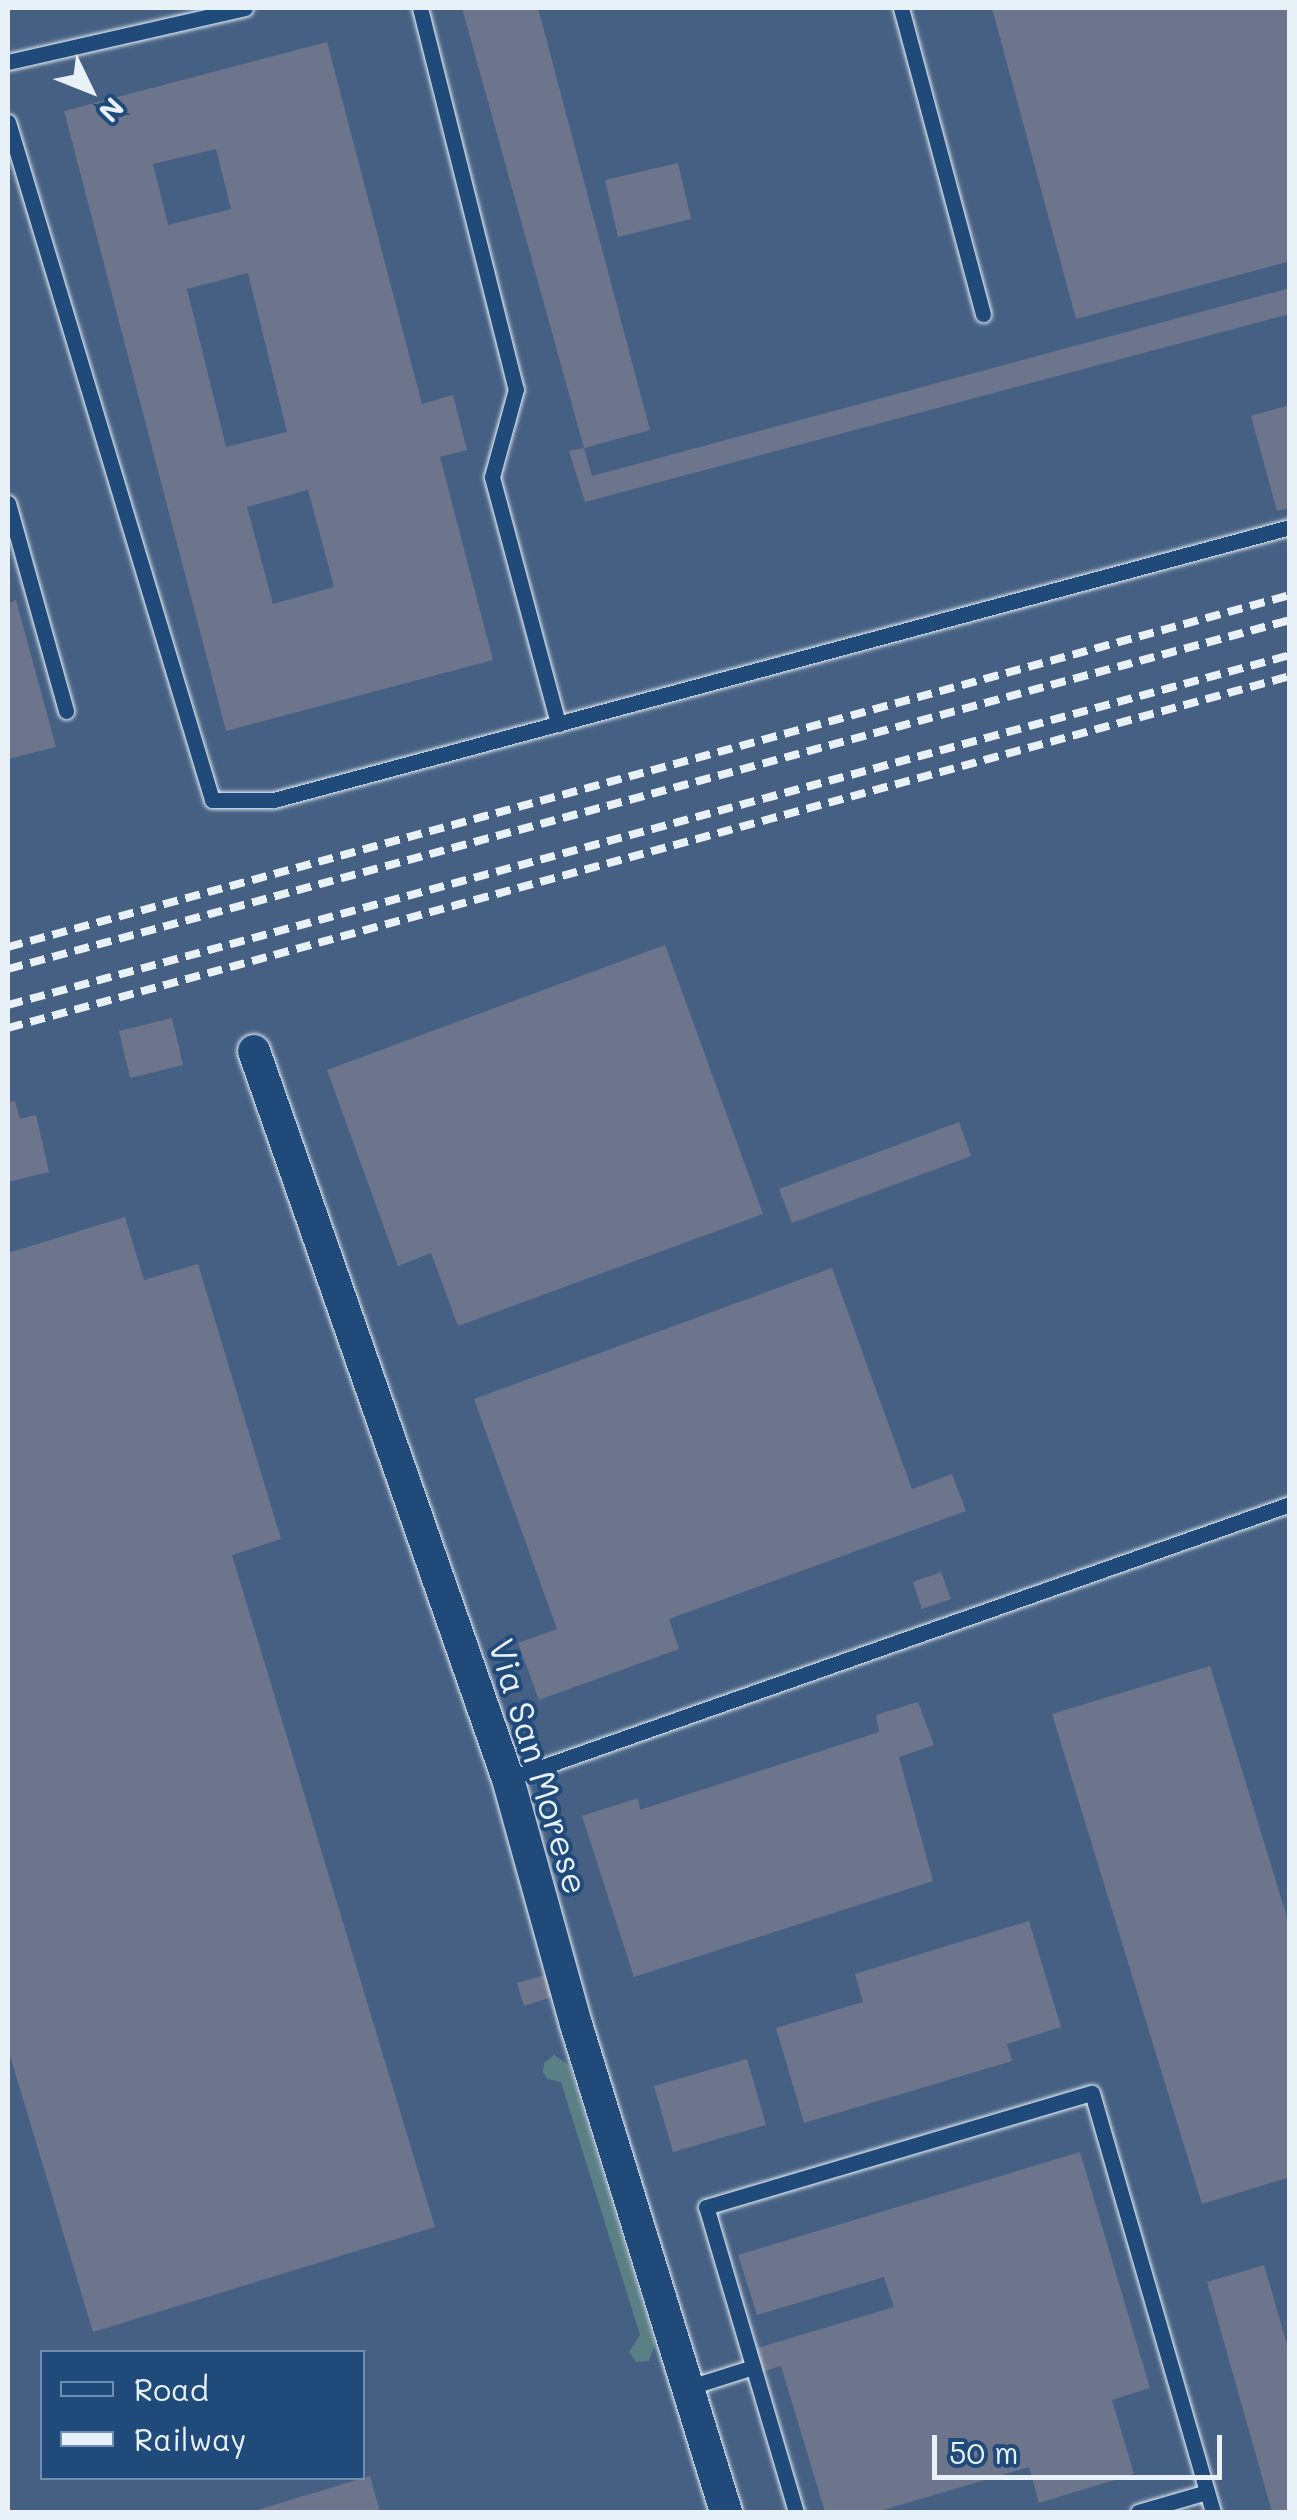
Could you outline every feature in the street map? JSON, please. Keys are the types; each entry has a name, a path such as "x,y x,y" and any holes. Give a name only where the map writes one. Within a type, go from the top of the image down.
{"street":[{"name":"Via San Morese","path":"254,1051 508,1780 534,1882 726,2512"}],"lane":[{"path":"8,62 245,8"},
{"path":"420,8 516,389 492,477 558,724"},
{"path":"901,8 983,314"},
{"path":"8,122 212,800 274,800 1290,526"},
{"path":"8,503 66,711"},
{"path":"508,1780 1290,1504"},
{"path":"796,2512 706,2206 1092,2092 1214,2512"},
{"path":"686,2388 753,2366"},
{"path":"1138,2512 1207,2492"}],"shaded area":[{"path":"8,8 1289,8 1289,2512 8,2512"}],"green space":[{"path":"554,2055 569,2065 655,2344 649,2361 636,2362 629,2352 640,2335 561,2082 547,2079 543,2072 544,2063"}],"building":[{"path":"462,8 538,8 650,430 584,448"},
{"path":"992,8 1290,8 1290,261 1076,319"},
{"path":"327,42 422,404 453,395 467,450 440,457 493,660 226,731 64,111","holes":["216,149 231,209 168,225 153,164","248,273 287,432 226,447 187,289","308,490 334,587 273,604 247,507"]},
{"path":"678,163 691,219 618,237 605,180"},
{"path":"1290,288 1290,314 585,502 569,451 584,448 592,476"},
{"path":"1290,405 1290,508 1277,511 1251,416"},
{"path":"16,600 56,747 8,759 8,604"},
{"path":"665,945 763,1214 458,1326 431,1253 398,1266 327,1070"},
{"path":"172,1018 183,1065 130,1078 119,1031"},
{"path":"15,1101 20,1119 36,1115 49,1172 8,1182 8,1102"},
{"path":"959,1122 971,1156 792,1223 779,1189"},
{"path":"125,1217 144,1280 198,1264 281,1539 232,1555 435,2227 93,2332 8,2049 8,1253"},
{"path":"832,1268 912,1489 952,1474 966,1511 669,1619 679,1649 539,1700 518,1643 557,1629 474,1399"},
{"path":"941,1572 951,1599 922,1609 913,1582"},
{"path":"1210,1666 1290,1927 1290,2177 1202,2204 1052,1714"},
{"path":"918,1702 934,1745 899,1757 933,1881 634,1977 582,1816 638,1798 640,1810 879,1732 876,1715"},
{"path":"1029,1921 1061,2027 1007,2044 1012,2061 804,2123 776,2028 863,2002 855,1974"},
{"path":"545,1975 552,1997 524,2006 517,1983"},
{"path":"747,2059 766,2125 673,2152 654,2086"},
{"path":"1080,2152 1150,2388 1112,2400 1134,2474 1039,2503 1029,2467 876,2512 825,2512 781,2366 758,2373 751,2350 894,2307 884,2277 757,2315 738,2255"},
{"path":"1264,2265 1290,2355 1290,2512 1272,2512 1207,2282"},
{"path":"370,2476 380,2512 251,2512 365,2480"}],"railway":[{"path":"8,947 1290,595"},
{"path":"8,969 1290,620"},
{"path":"8,1005 1290,655"},
{"path":"8,1028 1290,676"}]}
